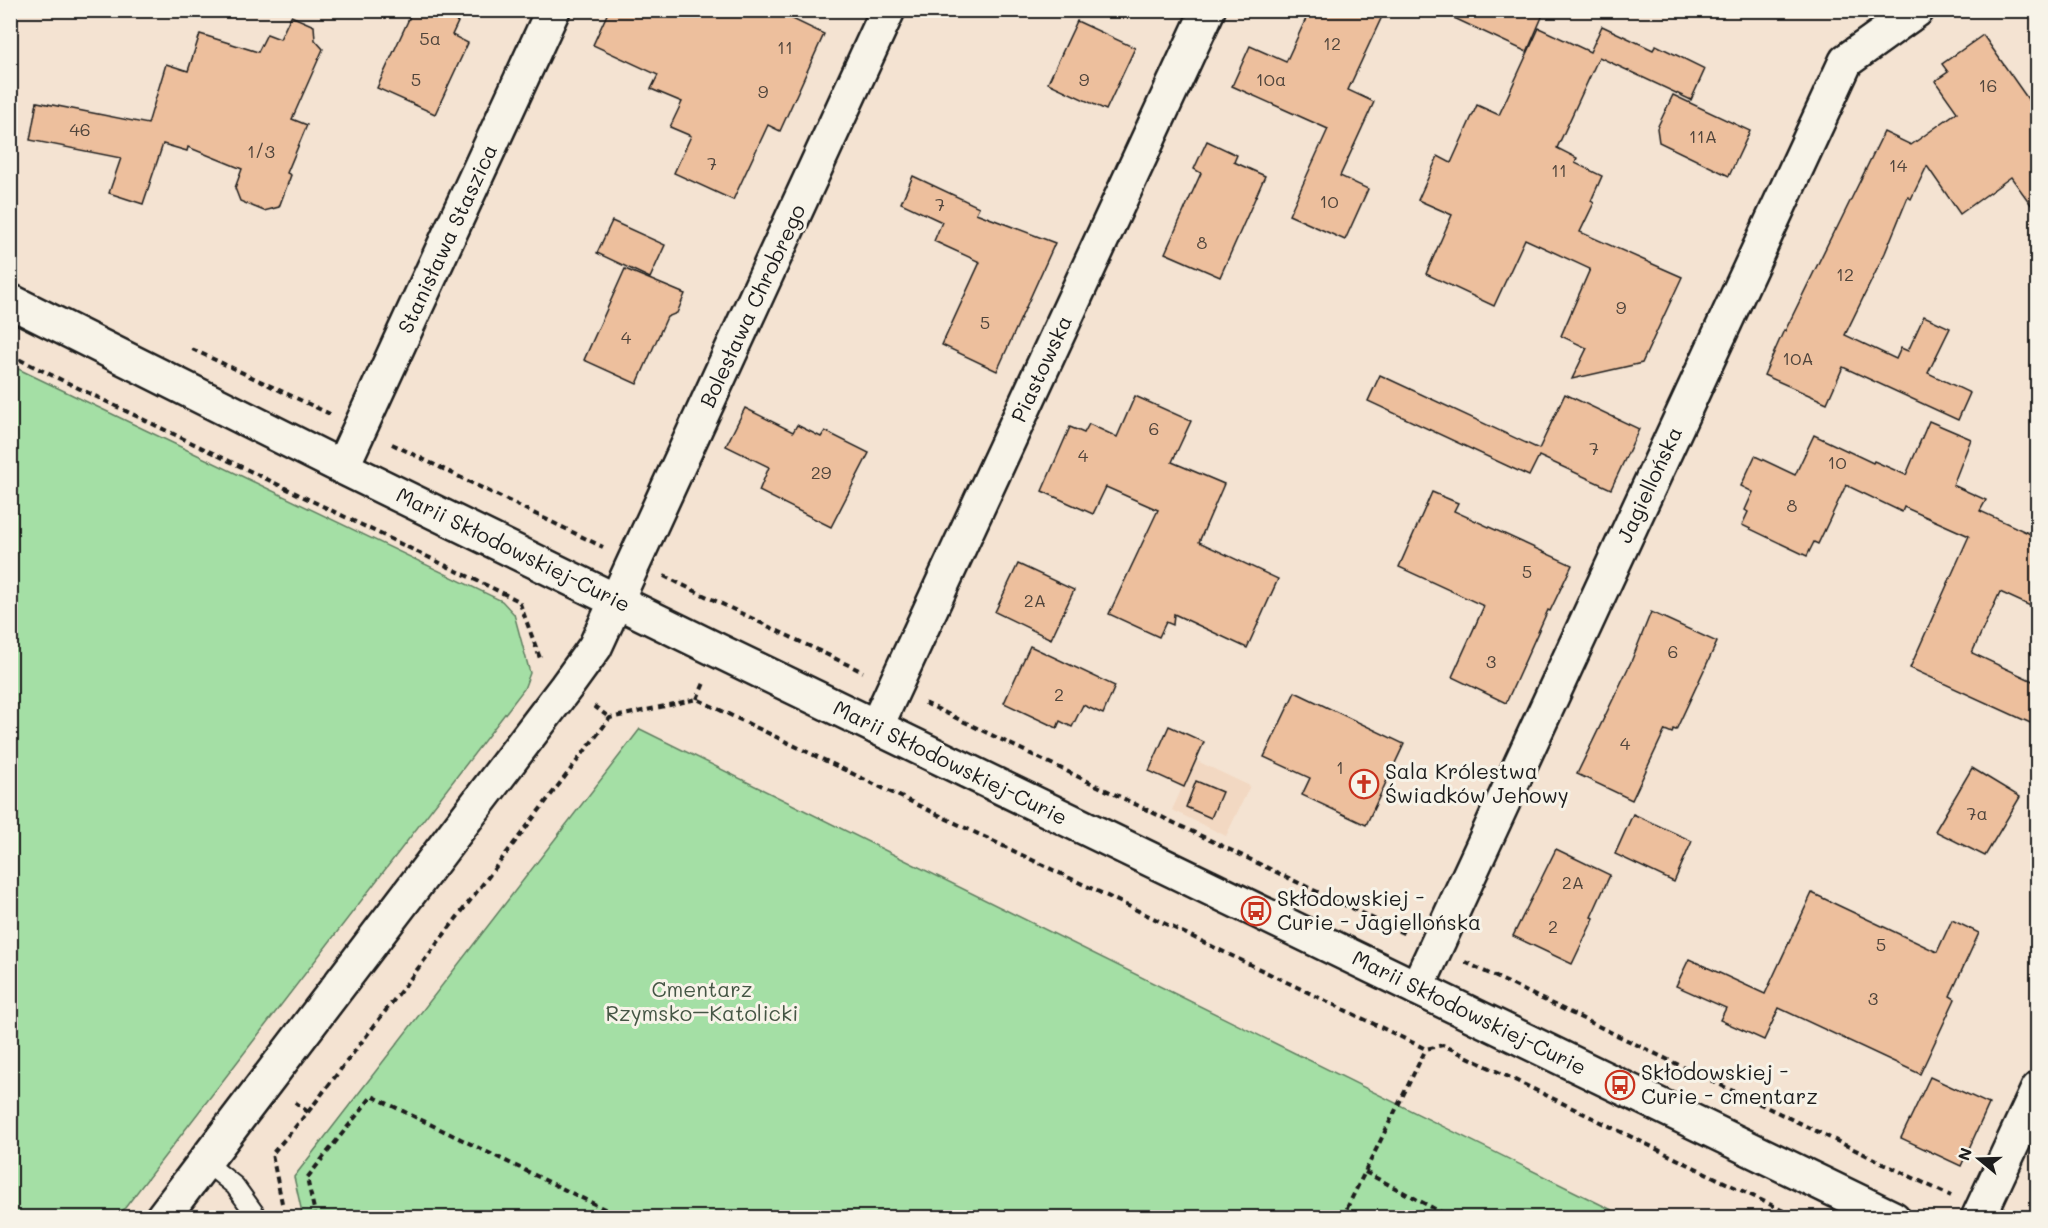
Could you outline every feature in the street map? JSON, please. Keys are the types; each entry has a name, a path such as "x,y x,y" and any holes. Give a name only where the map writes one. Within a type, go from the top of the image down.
{"street":[{"name":"Stanisława Staszica","path":"342,467 553,10"},
{"name":"Bolesława Chrobrego","path":"162,1218 595,647 888,10"},
{"name":"Piastowska","path":"876,727 1208,10"},
{"name":"Jagiellońska","path":"1417,988 1846,61 1917,10"},
{"name":"Marii Skłodowskiej-Curie","path":"10,301 616,601 1893,1218"},
{"path":"1969,1209 2035,1073"}],"lane":[{"path":"204,1161 235,1186 258,1218"}],"path":[{"path":"183,345 334,416"},
{"path":"10,355 519,601 541,662"},
{"path":"382,439 866,673"},
{"path":"283,1207 272,1154 308,1112 610,718 697,699 1426,1048 1443,1045 1798,1218"},
{"path":"924,703 1413,937"},
{"path":"1456,958 1969,1209"},
{"path":"2035,1073 2037,1047"},
{"path":"1342,1218 1426,1048"},
{"path":"316,1218 307,1178 372,1096 622,1218"},
{"path":"1365,1172 1452,1218"}],"shaded area":[{"path":"1195,760 1250,786 1226,836 1172,810"}],"green space":[{"path":"10,365 502,601 514,614 530,673 524,689 118,1217 11,1217"},
{"name":"Cmentarz Rzymsko–Katolicki","path":"640,729 1626,1217 303,1217 294,1177"}],"building":[{"path":"413,10 433,10 458,22 452,35 468,43 435,114 377,88"},
{"path":"609,10 774,10 824,34 780,131 768,125 733,200 674,173 691,136 670,127 682,102 651,89 658,75 593,45"},
{"path":"1310,10 1385,10 1348,90 1374,102 1340,176 1368,189 1345,240 1289,215 1328,129 1232,86 1250,46 1286,62"},
{"path":"1437,10 1545,10 1527,52"},
{"path":"291,16 314,26 315,40 323,49 292,119 307,125 287,173 291,175 279,207 264,211 240,201 235,188 242,169 188,147 187,151 163,144 143,204 109,193 121,158 30,140 37,102 148,124 166,64 188,71 200,34 258,52 267,34 280,39"},
{"path":"1077,21 1135,48 1106,110 1048,83"},
{"path":"1602,26 1653,50 1656,45 1705,69 1691,100 1599,57 1557,148 1577,158 1575,163 1602,176 1591,201 1594,203 1580,232 1682,277 1642,363 1572,379 1587,348 1561,336 1590,269 1525,239 1494,306 1426,274 1452,215 1418,200 1438,156 1451,163 1477,105 1499,115 1539,28 1590,52"},
{"path":"1983,35 2037,112 2037,213 2011,177 1960,214 1927,166 1911,199 1908,197 1885,253 1845,335 1896,359 1901,348 1908,351 1924,316 1950,328 1928,373 1970,393 1958,420 1843,367 1827,403 1764,375 1784,330 1884,132 1911,145 1957,112 1935,81 1948,72 1942,64"},
{"path":"1673,95 1750,131 1729,176 1659,142 1657,128"},
{"path":"1207,141 1237,155 1234,162 1265,176 1220,277 1165,253 1201,173 1194,169"},
{"path":"913,176 979,207 976,213 1055,243 997,371 942,345 980,262 934,241 942,222 901,203"},
{"path":"612,221 665,245 650,278 597,253"},
{"path":"625,269 685,294 677,313 667,317 637,384 584,360"},
{"path":"1380,375 1539,449 1565,394 1639,429 1611,489 1539,456 1529,476 1368,401"},
{"path":"1135,396 1191,421 1172,462 1224,484 1199,542 1278,579 1247,648 1174,614 1173,625 1166,622 1159,637 1109,614 1158,510 1106,487 1093,514 1042,491 1070,427 1084,433 1089,424 1117,437"},
{"path":"745,408 793,432 797,425 821,437 825,431 869,453 831,527 759,491 769,467 726,446"},
{"path":"1929,421 1971,439 1953,485 1986,500 1980,511 2037,537 2037,609 2000,592 1972,653 2037,683 2037,726 1910,668 1969,536 1904,507 1902,512 1846,485 1818,544 1814,542 1807,556 1742,525 1748,512 1745,510 1753,492 1741,486 1755,456 1795,475 1814,435 1873,463 1874,461 1906,475"},
{"path":"1432,492 1458,503 1454,511 1572,565 1550,611 1548,610 1506,703 1452,677 1484,606 1399,567"},
{"path":"1018,564 1074,590 1051,639 995,612"},
{"path":"1651,612 1717,642 1676,730 1673,729 1672,733 1665,730 1632,800 1577,774 1631,662"},
{"path":"1030,646 1115,686 1103,714 1083,705 1072,727 1060,721 1057,728 1004,703"},
{"path":"1295,692 1404,744 1366,825 1302,795 1310,778 1264,757"},
{"path":"1169,726 1204,742 1184,787 1149,771"},
{"path":"1972,768 2020,797 1985,856 1935,831"},
{"path":"1196,781 1222,792 1211,818 1186,807"},
{"path":"1633,814 1692,841 1674,882 1615,854"},
{"path":"1556,849 1610,875 1591,917 1594,918 1572,964 1513,936"},
{"path":"1812,893 1937,952 1952,920 1979,933 1950,996 1955,999 1920,1074 1779,1008 1764,1040 1720,1020 1726,1008 1676,986 1689,959 1765,994"},
{"path":"1930,1077 1989,1104 1961,1166 1901,1138"}],"place":[{"name":"Sala Królestwa Świadków Jehowy","path":"1364,784"},
{"name":"Skłodowskiej - Curie - Jagiellońska","path":"1256,911"},
{"name":"Skłodowskiej - Curie - cmentarz","path":"1620,1085"}]}
